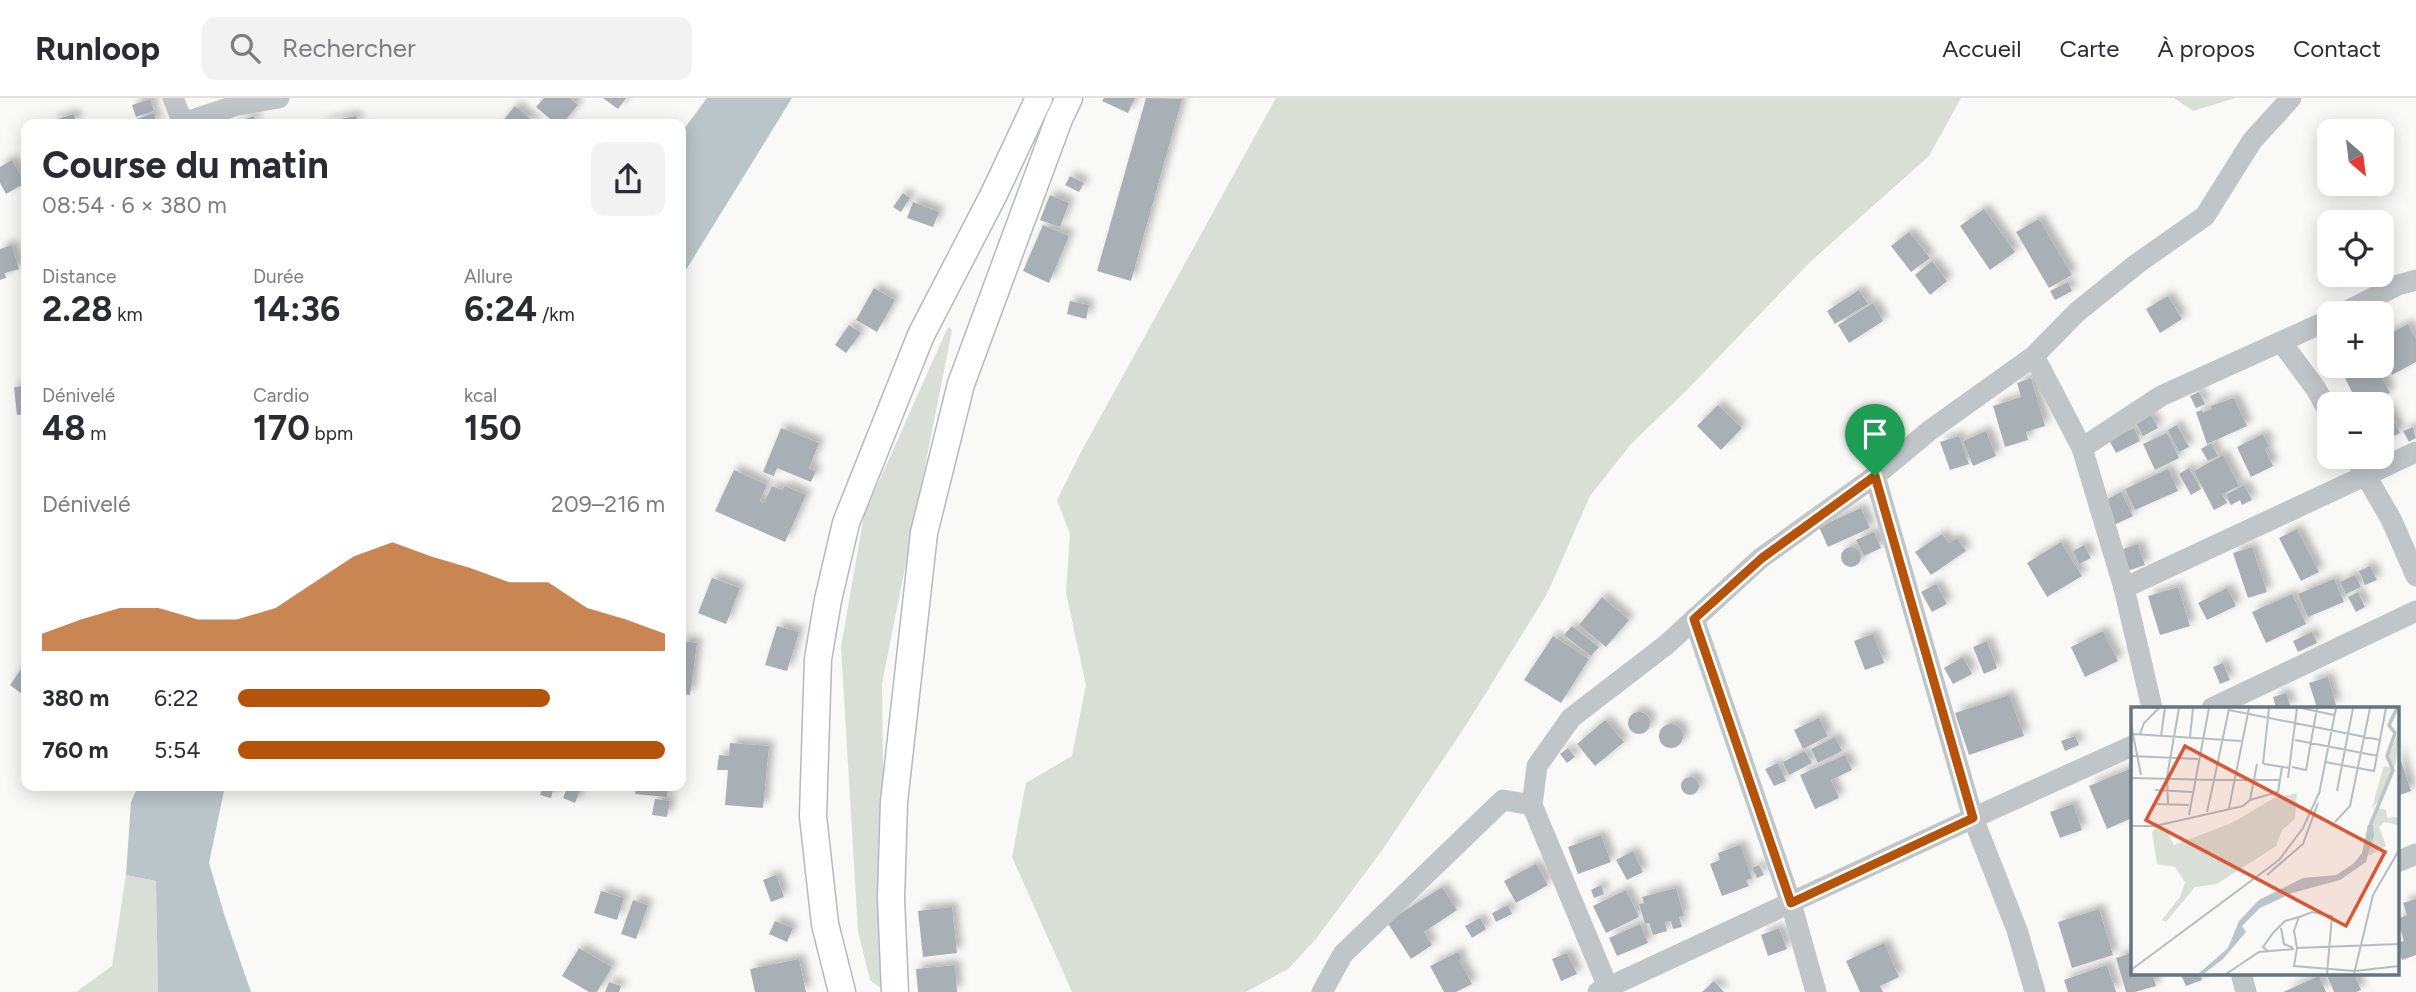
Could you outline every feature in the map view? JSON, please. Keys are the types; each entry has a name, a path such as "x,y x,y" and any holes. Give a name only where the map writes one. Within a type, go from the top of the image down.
{"main road":[{"path":"842,992 825,924 813,816 818,659 828,600 846,523 921,335 994,194 1039,98"},
{"path":"895,992 891,898 894,802 924,533 961,384 1069,98"}],"street":[{"path":"173,98 181,119"},
{"path":"195,119 237,105 279,98"},
{"path":"2131,747 1606,990 1532,805 1537,766 1571,718 1666,645 1762,558 1875,476 1929,431 2034,356 2077,312 2138,263 2205,216 2252,141 2291,98"},
{"path":"2367,301 2398,285 2416,280"},
{"path":"2082,448 2161,396 2317,326"},
{"path":"2282,342 2318,392"},
{"path":"2034,356 2082,448 2124,588 2152,707"},
{"path":"2124,588 2416,452"},
{"path":"2362,469 2391,519 2416,576"},
{"path":"1875,476 1973,818 2017,930 2035,992"},
{"path":"2216,707 2416,611"},
{"path":"1694,619 1791,903 1816,992"},
{"path":"1322,992 1343,954 1503,800 1532,805"},
{"path":"2398,862 2416,854"},
{"path":"2241,974 2246,992"}],"shaded area":[{"path":"707,98 792,98 686,270 686,126"},
{"path":"1276,98 1961,98 1929,156 1810,262 1631,444 1590,496 1547,594 1466,725 1383,849 1315,940 1288,969 1246,992 1072,992 1012,857 1026,783 1072,756 1086,685 1066,593 1070,534 1057,500"},
{"path":"2174,98 2235,98 2193,111"},
{"path":"948,327 952,330 882,684 886,992 870,980 858,931 841,647 864,515"},
{"path":"136,791 224,791 209,863 251,992 158,992 156,881 126,875 131,802"},
{"path":"126,875 156,881 158,992 76,992 112,966"}],"building":[{"path":"544,98 570,98 578,105 566,119 550,119 536,107"},
{"path":"603,98 626,98 618,109"},
{"path":"1104,98 1135,98 1128,113 1102,101"},
{"path":"1146,98 1182,99 1131,281 1097,271"},
{"path":"150,99 154,111 136,117 132,105"},
{"path":"515,106 531,119 504,119"},
{"path":"154,113 156,119 136,119"},
{"path":"74,114 76,119 58,119"},
{"path":"12,160 21,176 21,185 6,194 0,183 0,167"},
{"path":"1070,176 1084,183 1079,192 1065,185"},
{"path":"903,193 910,198 901,212 893,207"},
{"path":"1050,195 1069,203 1060,227 1040,220"},
{"path":"913,202 939,212 933,227 907,218"},
{"path":"1984,209 2015,252 1990,270 1960,226"},
{"path":"2039,219 2072,275 2049,288 2016,232"},
{"path":"1043,225 1069,236 1049,283 1023,271"},
{"path":"1909,232 1930,258 1911,272 1891,246"},
{"path":"12,245 19,269 5,273 6,278 0,280 0,249"},
{"path":"1932,261 1947,281 1930,295 1915,275"},
{"path":"2068,282 2072,291 2055,300 2050,291"},
{"path":"874,288 895,300 877,332 856,320"},
{"path":"1859,290 1868,304 1835,324 1827,311"},
{"path":"2168,296 2182,319 2160,333 2146,309"},
{"path":"1070,301 1089,305 1086,319 1067,314"},
{"path":"1873,303 1883,321 1849,343 1838,325"},
{"path":"2408,324 2416,339 2416,362 2394,374 2394,332"},
{"path":"849,325 861,333 846,353 835,345"},
{"path":"2031,378 2045,426 2026,432 2028,440 2005,447 1993,406 2021,397 2017,383"},
{"path":"2345,378 2382,378 2389,392 2352,392"},
{"path":"21,386 21,415 17,415 14,387"},
{"path":"2199,392 2205,404 2196,408 2190,396"},
{"path":"2234,398 2247,426 2207,444 2196,412 2212,409 2210,406"},
{"path":"1718,405 1742,428 1721,450 1697,426"},
{"path":"2151,415 2158,428 2143,436 2136,423"},
{"path":"2394,421 2400,433 2394,436"},
{"path":"2177,425 2189,447 2179,452 2168,430"},
{"path":"2413,427 2416,438 2409,442 2403,431"},
{"path":"781,428 819,443 809,468 816,471 811,482 777,468 774,476 763,472"},
{"path":"2134,428 2140,441 2116,453 2109,440"},
{"path":"1986,431 1996,456 1973,466 1963,441"},
{"path":"2167,433 2179,458 2155,470 2143,444"},
{"path":"2263,434 2269,447 2265,449 2273,466 2251,477 2237,447"},
{"path":"1959,436 1969,464 1950,470 1940,442"},
{"path":"2211,443 2218,456 2208,461 2201,449"},
{"path":"2223,455 2239,486 2222,494 2227,503 2214,510 2194,471"},
{"path":"2189,468 2201,489 2191,495 2179,474"},
{"path":"2168,469 2178,491 2135,510 2125,489"},
{"path":"734,470 767,485 760,501 764,503 772,486 782,490 785,486 806,495 785,542 715,511"},
{"path":"2244,485 2252,500 2242,505 2240,500 2231,505 2226,495"},
{"path":"2121,492 2133,516 2114,525 2102,502"},
{"path":"1861,508 1870,528 1828,547 1819,527"},
{"path":"2297,529 2319,572 2301,581 2279,538"},
{"path":"1874,532 1881,548 1864,556 1856,540"},
{"path":"1942,534 1949,543 1957,538 1966,551 1931,575 1915,552"},
{"path":"2061,542 2082,576 2047,597 2027,563"},
{"path":"2138,544 2145,565 2127,571 2120,550"},
{"path":"2084,545 2091,558 2079,564 2073,551"},
{"path":"1851,547 1858,550 1861,557 1858,564 1851,567 1844,564 1841,557 1844,550"},
{"path":"2252,547 2267,592 2248,598 2233,553"},
{"path":"2370,566 2377,580 2365,585 2359,571"},
{"path":"2355,575 2361,587 2346,594 2340,582"},
{"path":"712,578 740,588 726,624 698,613"},
{"path":"2334,579 2344,602 2308,617 2298,594"},
{"path":"1936,584 1947,604 1932,612 1921,592"},
{"path":"2178,587 2190,626 2160,635 2148,596"},
{"path":"2227,588 2236,606 2207,620 2198,603"},
{"path":"2358,592 2365,607 2356,612 2348,597"},
{"path":"2292,594 2306,624 2266,643 2252,612"},
{"path":"1602,597 1629,620 1606,647 1579,625"},
{"path":"777,626 799,632 787,671 765,665"},
{"path":"1572,626 1599,647 1591,656 1564,635"},
{"path":"2103,631 2118,661 2085,677 2071,647"},
{"path":"2312,632 2317,643 2298,652 2293,641"},
{"path":"1873,634 1884,663 1865,670 1854,641"},
{"path":"1553,636 1589,659 1561,703 1524,680"},
{"path":"1987,641 1997,668 1984,674 1973,647"},
{"path":"686,642 697,643 690,695 686,695"},
{"path":"1963,657 1972,674 1953,684 1944,668"},
{"path":"2223,663 2230,680 2220,684 2213,667"},
{"path":"21,669 21,693 10,685"},
{"path":"2328,677 2336,705 2317,707 2309,683"},
{"path":"2286,693 2291,707 2276,707 2273,697"},
{"path":"2009,695 2024,736 1969,755 1955,713"},
{"path":"1639,712 1647,715 1650,723 1647,731 1639,734 1631,731 1628,723 1631,715"},
{"path":"1819,718 1828,736 1803,749 1794,730"},
{"path":"1605,720 1624,742 1595,766 1577,744"},
{"path":"1671,724 1682,731 1683,736 1676,747 1671,748 1660,741 1659,736 1666,725"},
{"path":"2075,736 2079,745 2065,751 2061,741"},
{"path":"1835,737 1842,751 1818,763 1811,749"},
{"path":"730,743 769,746 763,808 725,805 728,770 717,770 719,755 729,756"},
{"path":"1568,748 1575,757 1567,763 1560,754"},
{"path":"1805,751 1812,763 1789,775 1783,762"},
{"path":"2398,752 2411,791 2398,796"},
{"path":"1845,755 1852,770 1831,780 1839,798 1815,809 1800,775"},
{"path":"1778,763 1786,781 1774,786 1765,769"},
{"path":"2131,768 2131,818 2107,829 2089,786"},
{"path":"1686,777 1694,777 1699,786 1697,793 1686,795 1681,790 1681,782"},
{"path":"541,791 553,791 551,798 540,795"},
{"path":"566,791 580,791 575,803 563,798"},
{"path":"635,791 668,791 667,797 635,794"},
{"path":"655,799 670,801 667,817 652,815"},
{"path":"2073,804 2082,830 2060,838 2050,812"},
{"path":"1601,835 1611,862 1578,874 1568,847"},
{"path":"1740,845 1752,878 1746,880 1749,886 1722,896 1710,864 1720,860 1718,853"},
{"path":"1633,851 1643,872 1627,880 1616,860"},
{"path":"1536,864 1548,885 1516,903 1504,881"},
{"path":"1759,865 1764,875 1757,878 1752,868"},
{"path":"776,875 784,897 771,902 763,880"},
{"path":"1601,885 1604,894 1594,898 1591,890"},
{"path":"1442,887 1457,910 1424,932 1432,945 1411,959 1387,922"},
{"path":"1676,888 1684,916 1679,917 1682,927 1673,929 1671,921 1665,922 1667,931 1653,935 1649,923 1645,924 1639,904 1644,903 1642,897"},
{"path":"1626,890 1639,917 1606,933 1593,906"},
{"path":"601,891 624,898 617,920 594,913"},
{"path":"2416,899 2416,955 2402,960 2398,943 2404,941 2398,919 2407,915 2403,903"},
{"path":"633,900 648,905 636,939 621,934"},
{"path":"1508,905 1512,914 1496,922 1492,913"},
{"path":"952,907 957,953 923,957 918,911"},
{"path":"2099,909 2113,955 2072,968 2058,922"},
{"path":"1480,918 1486,929 1472,938 1465,926"},
{"path":"775,921 793,928 787,942 769,934"},
{"path":"1640,924 1648,943 1617,956 1609,938"},
{"path":"1779,928 1787,949 1768,956 1761,935"},
{"path":"1884,943 1899,977 1880,986 1883,992 1860,992 1846,961"},
{"path":"579,948 612,967 597,992 589,992 562,976"},
{"path":"1458,952 1462,959 1459,960 1472,984 1456,992 1444,992 1430,966"},
{"path":"1567,953 1577,974 1561,981 1552,959"},
{"path":"2131,953 2131,974 2152,974 2156,986 2126,992 2116,958"},
{"path":"799,959 806,992 755,992 750,969"},
{"path":"955,965 957,992 918,992 916,969"},
{"path":"2107,965 2116,992 2068,992 2064,980"},
{"path":"2180,974 2200,974 2202,980 2186,986"},
{"path":"2354,974 2361,990 2334,992 2327,976"},
{"path":"2319,976 2326,992 2283,992"},
{"path":"1714,981 1724,992 1702,992"},
{"path":"609,982 621,986 619,992 605,992"}],"route":[{"path":"1875,476 1973,818 1791,903 1694,619 1762,558 1875,476"}]}
